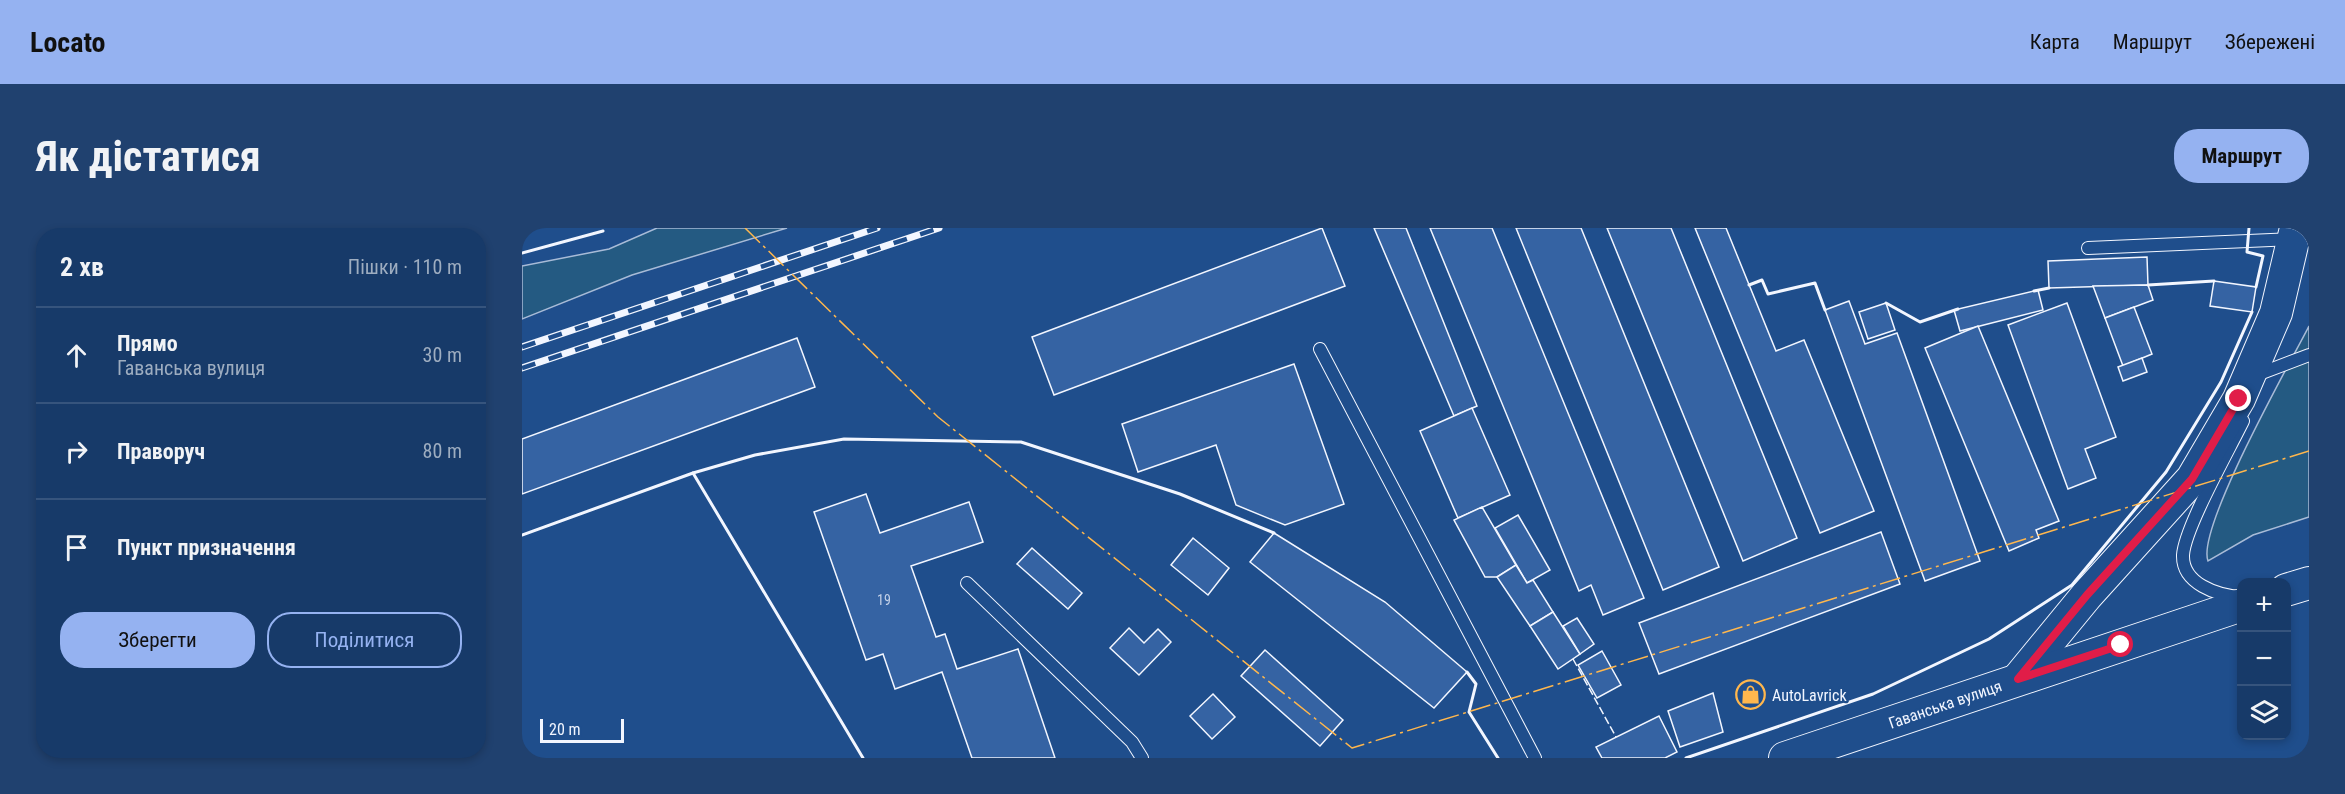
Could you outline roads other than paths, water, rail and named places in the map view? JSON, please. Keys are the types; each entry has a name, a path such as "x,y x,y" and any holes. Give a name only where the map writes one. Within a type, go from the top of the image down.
{"street":[{"path":"2018,679 2087,595 2192,479 2239,399 2256,385 2276,313 2294,233"},
{"path":"2291,588 2309,583"},
{"name":"Гаванська вулиця","path":"1785,758 2237,606"}],"lane":[{"path":"2088,248 2294,233"},
{"path":"1320,349 1535,758"},
{"path":"2237,596 2206,590 2188,574 2183,556 2193,524 2256,385 2309,355"},
{"path":"967,583 1132,742 1142,758"}],"railway":[{"path":"522,347 877,228"},
{"path":"522,368 939,228"}],"place":[{"name":"AutoLavrick","path":"1751,695"}]}
